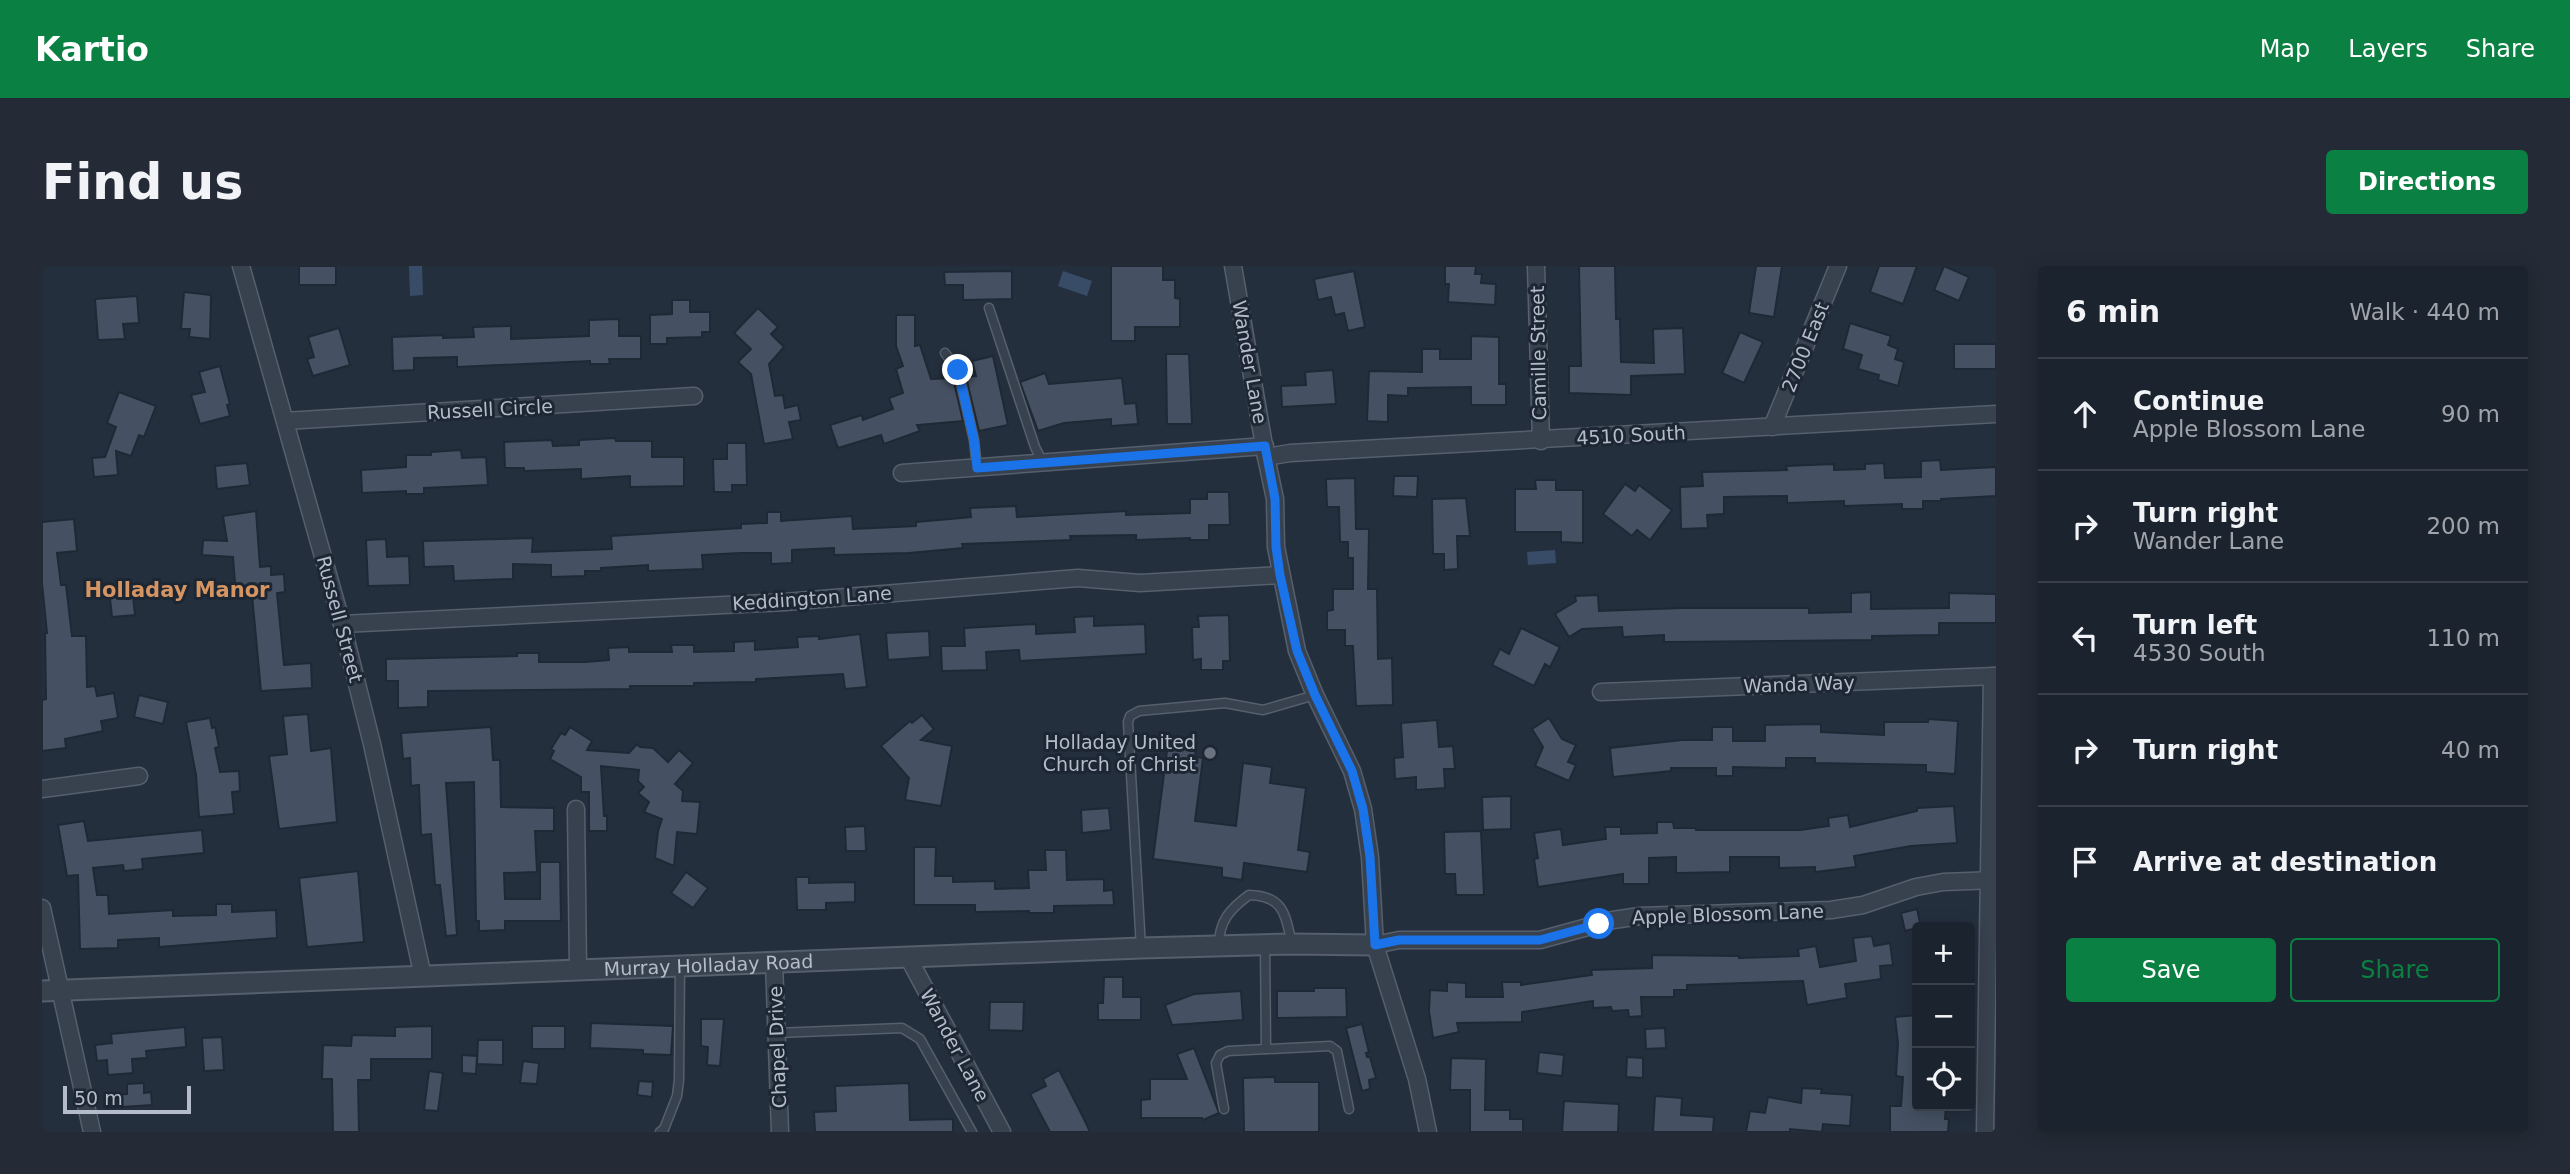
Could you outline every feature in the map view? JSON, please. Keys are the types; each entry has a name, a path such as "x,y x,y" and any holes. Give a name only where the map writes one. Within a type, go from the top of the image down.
{"street":[{"name":"Russell Street","path":"241,266 342,624 372,744 423,977"},
{"name":"Wander Lane","path":"1233,266 1274,490 1280,575 1297,651 1346,759 1363,809 1370,857 1375,945 1418,1079 1428,1132"},
{"name":"Camille Street","path":"1536,266 1541,440"},
{"name":"2700 East","path":"1772,427 1838,266"},
{"name":"Russell Circle","path":"285,421 694,396"},
{"name":"4510 South","path":"902,474 1043,463 1290,453 1996,414"},
{"name":"Keddington Lane","path":"342,624 785,601 1078,578 1140,583 1280,575"},
{"name":"Wanda Way","path":"1601,692 1994,676"},
{"path":"1985,1132 1991,1075 1994,676"},
{"path":"42,789 139,776"},
{"path":"576,809 578,970"},
{"name":"Apple Blossom Lane","path":"1375,945 1399,940 1540,940 1613,920 1640,916 1831,910 1863,905 1916,887 1943,882 1993,881"},
{"path":"42,908 51,991 92,1132"},
{"name":"Murray Holladay Road","path":"51,991 1219,945 1375,945"},
{"name":"Wander Lane","path":"908,957 1002,1132"},
{"name":"Chapel Drive","path":"774,962 780,1132"}],"lane":[{"path":"989,308 1035,447 1043,463"},
{"path":"945,354 958,370 974,440 977,468"},
{"path":"1141,948 1128,722 1130,716 1139,711 1225,703 1263,710 1315,695"},
{"path":"1219,945 1219,932 1224,918 1249,895 1263,895 1277,902 1285,913 1292,944"},
{"path":"1265,944 1266,1049"},
{"path":"660,1132 664,1129 677,1096 680,966"},
{"path":"777,1033 902,1028 920,1040 972,1132"},
{"path":"1224,1109 1216,1063 1220,1055 1228,1051 1330,1046 1336,1049 1349,1109"}],"water":[{"path":"409,266 422,266 423,295 410,296"},
{"path":"1063,271 1092,281 1087,296 1058,286"},
{"path":"1555,550 1556,563 1528,565 1527,552"}],"building":[{"path":"299,266 336,266 336,285 299,285"},
{"path":"1111,266 1163,266 1163,280 1175,280 1175,298 1180,299 1180,327 1135,327 1135,341 1111,341"},
{"path":"1445,266 1476,266 1475,274 1482,274 1481,283 1496,284 1495,305 1448,302 1449,284 1445,284"},
{"path":"1579,266 1615,266 1616,319 1620,319 1621,362 1654,363 1653,329 1683,328 1685,374 1631,376 1631,395 1569,393 1569,366 1581,366"},
{"path":"1756,266 1782,266 1774,317 1749,313"},
{"path":"1879,266 1917,266 1903,304 1870,292"},
{"path":"1944,266 1969,277 1959,301 1934,290"},
{"path":"1012,271 1012,299 963,300 963,285 945,285 944,272"},
{"path":"1354,271 1365,327 1348,331 1344,313 1335,315 1331,297 1318,300 1314,279"},
{"path":"184,292 211,295 210,339 189,337 190,329 181,329"},
{"path":"137,296 139,323 123,324 125,339 98,340 95,299"},
{"path":"672,300 690,300 690,312 710,312 710,332 702,332 702,337 667,338 667,344 650,344 650,315 672,314"},
{"path":"758,308 778,327 771,334 784,347 769,364 775,396 783,395 785,408 798,405 801,420 789,422 793,439 764,444 751,374 738,362 751,349 734,333"},
{"path":"896,315 915,315 915,346 920,345 931,379 953,378 963,421 917,425 920,431 884,444 881,435 838,448 830,425 862,415 863,420 893,409 889,398 903,393 896,369 903,366 896,346"},
{"path":"619,319 619,336 641,336 641,359 609,359 610,364 590,364 590,361 457,367 457,357 414,358 414,370 393,371 392,337 474,337 473,327 511,326 511,339 589,336 589,320"},
{"path":"1850,323 1891,336 1888,345 1898,349 1895,359 1904,362 1898,386 1878,380 1879,375 1858,369 1862,355 1843,349"},
{"path":"339,328 350,365 313,376 307,359 314,357 308,337"},
{"path":"1740,332 1763,342 1744,383 1722,373"},
{"path":"1471,336 1499,337 1499,384 1506,384 1506,405 1471,405 1471,387 1408,388 1408,396 1388,395 1388,422 1367,421 1369,371 1422,372 1422,349 1440,349 1440,359 1471,359"},
{"path":"1954,344 1996,344 1996,369 1954,369"},
{"path":"1166,354 1189,354 1192,424 1167,424"},
{"path":"993,356 1008,425 979,431 966,377 976,376 972,361"},
{"path":"220,366 230,404 227,405 230,416 200,424 191,395 205,392 199,372"},
{"path":"1333,370 1336,404 1282,407 1281,386 1306,385 1305,372"},
{"path":"1045,373 1049,384 1122,378 1125,404 1136,403 1138,424 1111,426 1111,419 1064,423 1038,431 1020,382"},
{"path":"119,392 156,406 144,437 139,435 131,456 116,451 118,475 94,477 92,458 105,457 116,427 107,423"},
{"path":"615,438 616,441 652,441 652,457 684,457 684,486 630,487 630,476 581,479 581,469 524,471 524,468 505,468 504,442 552,440 553,446 579,445 579,440"},
{"path":"727,443 746,443 747,485 732,485 732,492 714,492 713,459 727,459"},
{"path":"461,450 462,458 486,457 488,485 424,488 424,494 406,494 406,491 362,493 361,470 406,467 406,455 431,455 431,452"},
{"path":"1940,460 1941,470 1996,467 1996,496 1923,501 1923,509 1902,509 1902,504 1844,506 1844,501 1787,503 1787,496 1724,497 1724,514 1707,515 1708,528 1681,529 1680,487 1703,486 1702,472 1787,470 1786,466 1834,464 1834,470 1865,469 1865,464 1884,463 1885,478 1921,477 1921,461"},
{"path":"247,463 250,485 217,489 215,466"},
{"path":"1394,476 1418,476 1417,497 1393,496"},
{"path":"1355,478 1356,529 1369,529 1368,589 1377,589 1378,659 1392,658 1393,705 1356,706 1353,646 1345,646 1345,630 1327,630 1327,611 1333,610 1333,589 1353,589 1353,558 1348,558 1348,542 1340,542 1339,507 1327,507 1326,479"},
{"path":"1535,480 1556,480 1556,490 1583,490 1583,543 1561,542 1561,532 1515,532 1515,489 1536,489"},
{"path":"1625,484 1635,491 1639,485 1672,510 1650,540 1637,530 1632,536 1603,514"},
{"path":"1207,492 1229,492 1230,525 1209,525 1209,540 1136,540 1136,535 1070,536 1071,540 962,544 963,548 909,553 834,555 834,548 792,550 792,563 771,564 771,553 702,555 703,569 648,571 648,565 601,568 601,571 585,571 585,576 551,577 551,565 513,564 513,579 454,581 453,566 424,567 423,541 533,538 532,552 612,549 611,536 741,528 741,524 767,523 767,512 781,512 781,521 852,516 853,529 916,526 916,522 971,517 970,508 1016,506 1017,517 1126,511 1126,515 1190,513 1190,499 1207,499"},
{"path":"1466,498 1470,536 1457,536 1458,569 1444,570 1444,554 1433,554 1432,499"},
{"path":"256,511 260,567 271,566 271,575 284,574 285,592 277,593 284,665 311,663 312,688 261,691 252,595 236,596 233,557 202,555 203,540 227,541 223,516"},
{"path":"74,519 77,551 57,553 61,585 66,585 72,636 86,636 87,687 95,686 97,696 114,693 118,718 101,721 103,731 65,739 66,748 42,751 42,700 46,699 47,633 42,583 42,522"},
{"path":"386,539 387,557 409,556 410,585 368,586 366,540"},
{"path":"132,587 135,615 112,617 109,589"},
{"path":"1871,592 1871,609 1949,608 1949,593 1996,594 1996,623 1939,623 1939,635 1872,636 1872,640 1664,642 1664,635 1623,637 1622,627 1582,629 1569,637 1555,614 1576,601 1575,596 1598,595 1599,611 1809,608 1809,613 1851,612 1851,593"},
{"path":"1229,615 1230,661 1223,661 1223,670 1201,670 1201,659 1193,660 1192,627 1199,627 1198,616"},
{"path":"1094,616 1094,626 1145,624 1146,654 1020,661 1019,650 986,652 987,670 942,671 941,646 965,646 964,628 1036,624 1036,634 1075,632 1074,617"},
{"path":"1521,628 1560,647 1550,667 1545,664 1534,686 1492,665 1500,649 1509,654"},
{"path":"929,631 930,657 888,660 886,633"},
{"path":"860,634 867,687 845,689 843,674 756,679 756,682 694,683 694,686 630,686 630,689 428,691 428,707 398,708 398,681 386,681 386,659 517,656 517,653 539,653 539,662 585,662 609,660 608,648 629,647 629,652 672,652 671,645 694,645 694,652 734,651 734,642 755,641 755,650 798,647 797,637 819,636 819,639"},
{"path":"139,695 168,702 163,724 134,717"},
{"path":"308,714 311,751 331,748 337,822 279,829 269,756 287,754 283,716"},
{"path":"922,715 934,729 921,740 952,746 941,806 905,800 909,778 881,746 910,721 912,723"},
{"path":"210,718 212,728 215,727 219,747 215,748 220,772 239,771 240,791 232,792 234,814 199,817 196,775 186,722"},
{"path":"1549,718 1562,739 1576,745 1568,762 1576,765 1569,781 1535,766 1543,747 1532,729"},
{"path":"1928,719 1958,721 1955,774 1926,772 1926,765 1815,763 1815,758 1786,758 1786,768 1733,767 1733,776 1716,776 1716,768 1671,768 1671,771 1613,777 1610,748 1682,740 1712,740 1712,727 1733,727 1733,741 1765,741 1765,725 1821,724 1821,732 1884,735 1884,722 1928,722"},
{"path":"1437,720 1439,747 1453,746 1455,769 1444,769 1445,788 1416,790 1416,777 1395,779 1394,758 1403,757 1401,723"},
{"path":"491,727 493,760 500,760 501,807 554,808 554,831 535,831 537,872 504,873 505,899 540,899 540,862 560,862 561,921 505,921 505,930 479,931 479,921 476,921 474,782 446,783 457,935 446,936 440,885 435,885 431,834 421,835 419,785 411,786 410,758 403,759 401,733"},
{"path":"570,727 592,741 587,750 629,753 637,744 640,747 653,748 668,762 679,750 693,763 675,784 683,791 682,801 700,802 697,834 677,832 674,866 655,858 662,819 644,812 649,802 638,793 644,787 638,781 639,770 601,766 607,831 589,831 589,792 581,792 581,777 550,759 554,751 551,749 561,733 565,735"},
{"path":"1168,743 1196,747 1195,757 1203,758 1195,821 1236,826 1243,763 1272,767 1270,783 1306,788 1298,850 1310,852 1307,872 1244,863 1242,880 1222,877 1222,868 1153,859"},
{"path":"1511,796 1511,829 1483,830 1482,797"},
{"path":"1954,806 1957,843 1911,846 1854,856 1856,867 1815,872 1815,867 1779,868 1779,857 1730,857 1730,872 1676,873 1676,857 1649,858 1649,884 1623,884 1623,874 1538,887 1534,859 1538,858 1534,833 1561,829 1563,845 1606,839 1605,827 1621,827 1621,834 1657,833 1657,822 1673,822 1674,828 1696,830 1800,830 1829,826 1828,818 1848,815 1850,827 1917,811 1917,808"},
{"path":"1109,808 1111,830 1082,833 1081,810"},
{"path":"84,821 88,841 202,830 204,853 142,859 143,869 124,871 123,865 93,868 97,895 108,895 109,914 173,910 173,916 216,915 216,904 232,904 232,912 276,910 277,938 159,947 159,938 118,940 118,948 80,949 78,875 67,876 58,825"},
{"path":"865,826 866,851 846,851 845,827"},
{"path":"1481,831 1484,895 1456,895 1455,874 1445,874 1444,832"},
{"path":"914,847 936,847 935,876 953,876 953,882 995,881 995,889 1029,888 1028,870 1046,870 1045,850 1066,850 1067,880 1104,879 1104,891 1113,890 1114,905 1054,906 1054,913 1029,913 975,912 975,905 914,905"},
{"path":"358,871 364,942 307,947 299,878"},
{"path":"686,872 708,888 693,908 671,893"},
{"path":"796,877 809,877 809,883 855,882 855,902 826,903 826,910 797,910"},
{"path":"1917,909 1920,922 1912,922 1912,929 1905,931 1901,913"},
{"path":"1872,936 1874,946 1890,943 1893,965 1880,966 1881,979 1845,984 1847,998 1807,1005 1803,981 1687,985 1687,990 1674,990 1674,997 1641,997 1642,1016 1629,1017 1628,1010 1612,1011 1611,1007 1593,1008 1593,1001 1522,1012 1522,1022 1457,1023 1459,1032 1433,1038 1429,1011 1430,990 1447,991 1447,982 1466,983 1466,997 1503,997 1502,982 1521,982 1521,985 1592,975 1591,970 1652,968 1652,955 1739,958 1799,956 1798,949 1816,946 1820,967 1856,961 1853,938"},
{"path":"1104,977 1123,977 1123,997 1141,997 1141,1020 1098,1020 1098,1003 1103,1003"},
{"path":"1314,988 1346,988 1347,1017 1277,1018 1277,991 1314,991"},
{"path":"1241,991 1243,1020 1172,1025 1165,1005 1194,994"},
{"path":"990,1002 1024,1002 1023,1031 989,1030"},
{"path":"1912,1015 1912,1111 1946,1111 1945,1119 1949,1119 1948,1132 1890,1132 1890,1106 1901,1106 1903,1077 1896,1076 1898,1043 1895,1017"},
{"path":"701,1019 724,1019 720,1066 707,1065 708,1047 701,1046"},
{"path":"591,1023 673,1026 671,1055 643,1054 643,1050 590,1048"},
{"path":"1362,1024 1369,1052 1366,1053 1367,1057 1370,1057 1376,1078 1369,1080 1370,1089 1362,1091 1346,1028"},
{"path":"432,1026 432,1059 371,1059 371,1080 358,1080 359,1132 333,1132 332,1079 322,1079 323,1045 351,1046 352,1035 395,1036 395,1027"},
{"path":"532,1026 565,1026 565,1049 532,1049"},
{"path":"185,1027 186,1047 146,1051 147,1058 132,1059 133,1073 108,1075 107,1060 97,1061 95,1045 112,1043 111,1034"},
{"path":"1665,1028 1666,1048 1646,1049 1645,1029"},
{"path":"222,1037 224,1070 204,1071 202,1038"},
{"path":"478,1040 503,1040 503,1065 477,1064"},
{"path":"1194,1048 1219,1113 1203,1120 1141,1118 1141,1100 1150,1099 1150,1079 1187,1079 1177,1054"},
{"path":"1539,1052 1564,1055 1562,1076 1537,1073"},
{"path":"462,1055 477,1056 476,1074 462,1073"},
{"path":"1627,1057 1643,1058 1643,1078 1626,1077"},
{"path":"1451,1058 1486,1059 1485,1110 1510,1110 1510,1119 1523,1119 1523,1132 1470,1132 1470,1090 1450,1090"},
{"path":"523,1061 539,1063 537,1084 520,1083"},
{"path":"1059,1070 1090,1132 1050,1132 1030,1094 1046,1086 1043,1079"},
{"path":"429,1071 443,1073 438,1111 424,1110"},
{"path":"1275,1077 1275,1082 1319,1082 1319,1132 1244,1132 1243,1078"},
{"path":"639,1081 653,1082 652,1097 637,1095"},
{"path":"144,1083 144,1093 151,1092 152,1105 107,1108 106,1095 127,1094 127,1084"},
{"path":"909,1083 910,1120 953,1119 953,1132 815,1132 814,1112 836,1111 835,1086"},
{"path":"1802,1088 1822,1089 1821,1093 1852,1095 1850,1126 1823,1124 1822,1132 1790,1129 1790,1132 1746,1132 1750,1111 1765,1113 1768,1097 1801,1103"},
{"path":"1655,1096 1682,1098 1681,1115 1714,1117 1713,1132 1653,1132"},
{"path":"1564,1101 1619,1104 1618,1132 1562,1132"}],"place":[{"name":"Holladay United Church of Christ","path":"1210,753"}],"district":[{"name":"Holladay Manor","path":"177,590"}],"route":[{"path":"958,370 974,440 977,468 1265,446 1275,499 1276,547 1280,575 1297,651 1352,771 1363,809 1370,857 1375,945 1399,940 1540,940 1599,924"}]}
